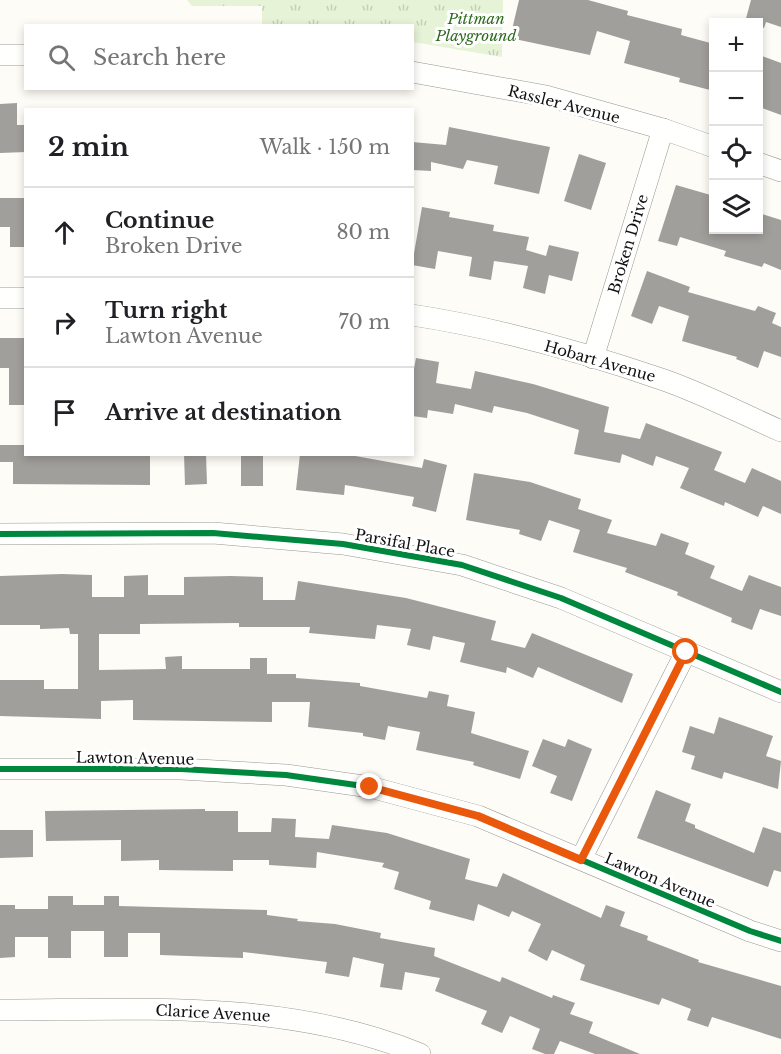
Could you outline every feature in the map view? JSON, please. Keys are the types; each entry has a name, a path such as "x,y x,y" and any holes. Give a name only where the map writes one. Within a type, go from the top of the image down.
{"street":[{"path":"0,55 24,55"},
{"name":"Rassler Avenue","path":"414,72 546,96 663,129 709,145"},
{"name":"Broken Drive","path":"592,358 663,129"},
{"path":"763,164 781,171"},
{"path":"0,298 24,298"},
{"name":"Hobart Avenue","path":"414,315 454,321 592,358 666,381 781,431"},
{"name":"Parsifal Place","path":"0,534 213,533 343,544 462,565 561,598 781,692"},
{"path":"581,860 686,652"},
{"name":"Lawton Avenue","path":"0,769 286,774 370,787 478,816 750,932 781,940"},
{"name":"Clarice Avenue","path":"0,1010 184,1010 270,1015 348,1030 396,1044 420,1054"}],"green space":[{"name":"Pittman Playground","path":"187,0 503,0 502,57 414,42 414,24 262,24 262,6 192,6"}],"building":[{"path":"519,0 588,0 628,11 627,15 682,29 681,35 709,43 709,90 679,82 680,78 624,63 630,41 597,31 590,55 510,38"},
{"path":"751,0 781,0 781,27 766,22 764,28 763,18 746,18"},
{"path":"763,56 781,63 781,115 763,108"},
{"path":"17,103 17,125 24,125 24,152 0,153 0,104"},
{"path":"449,127 550,147 539,194 494,184 498,166 467,160 463,169 431,162 431,171 414,170 414,142 446,145"},
{"path":"579,154 606,163 591,210 564,201"},
{"path":"676,185 709,195 709,234 763,234 763,214 781,220 781,270 764,263 762,267 724,256 726,251 680,237 677,246 658,241"},
{"path":"0,198 24,198 24,247 10,247 10,227 0,227"},
{"path":"422,207 450,212 449,217 494,225 493,231 529,237 526,250 546,256 549,245 579,252 572,281 549,275 545,294 523,288 528,266 494,261 491,280 469,276 472,257 438,251 435,269 414,265"},
{"path":"647,271 690,287 688,292 755,311 758,306 776,313 772,323 781,327 781,357 764,351 758,368 736,359 737,357 682,341 689,316 659,306 652,324 631,316"},
{"path":"0,338 24,338 24,405 9,405 9,368 0,368"},
{"path":"416,358 439,362 436,383 471,389 475,371 533,384 609,407 604,432 640,439 646,423 722,452 714,470 745,483 752,468 781,481 781,514 763,506 758,517 725,502 724,506 680,488 689,468 656,456 653,466 622,454 620,463 574,454 579,430 527,413 494,406 492,413 455,404 453,414 428,410 427,418 414,416"},
{"path":"0,445 24,445 24,456 150,456 150,485 13,484 13,462 0,462"},
{"path":"184,456 206,456 207,484 185,485"},
{"path":"241,456 263,456 263,486 241,486"},
{"path":"300,456 355,456 422,468 424,459 447,465 436,512 412,506 414,497 345,485 344,495 296,490"},
{"path":"474,473 530,482 581,499 578,509 612,520 607,533 656,546 661,533 689,543 685,554 715,566 710,578 742,591 749,575 781,587 781,616 760,609 752,630 731,622 732,618 677,595 678,592 625,572 627,568 573,552 580,530 549,520 541,541 519,534 520,530 466,520"},
{"path":"92,575 92,597 124,597 124,576 148,575 148,595 184,595 184,577 231,576 263,577 263,600 295,600 298,581 406,598 496,621 491,640 525,648 532,633 633,674 622,703 538,667 533,678 507,667 506,673 460,662 465,643 433,636 430,650 407,645 411,629 377,625 375,639 309,633 310,627 239,627 239,623 140,624 140,634 99,634 99,670 166,669 165,657 182,656 182,669 250,669 250,658 267,658 267,674 296,674 296,678 360,683 360,686 427,698 429,691 449,695 447,706 475,712 471,733 529,751 520,779 473,765 474,762 416,750 420,732 388,726 385,740 363,736 363,733 308,727 310,702 272,702 272,722 133,720 133,700 101,701 101,719 0,716 0,680 44,680 44,689 78,689 78,634 70,634 69,628 40,629 40,625 0,625 0,576"},
{"path":"719,717 773,736 766,756 781,761 778,789 724,772 722,779 691,769 695,756 682,752 690,726 714,734"},
{"path":"543,739 565,747 568,739 592,749 572,801 550,793 557,776 532,766"},
{"path":"656,790 691,804 685,821 695,825 695,828 754,853 763,827 781,833 781,872 774,870 768,887 637,838"},
{"path":"205,809 205,811 238,811 238,832 271,832 272,818 296,819 295,837 329,839 332,825 387,833 470,859 465,879 497,887 503,873 601,918 606,905 625,912 620,926 648,936 647,940 699,960 698,962 781,986 781,1039 712,1017 708,1027 687,1020 691,1009 662,998 659,1005 580,980 585,965 552,950 547,961 528,951 541,924 512,911 509,917 478,904 474,921 429,909 431,901 394,889 399,872 382,867 384,863 317,852 316,868 269,865 269,860 233,860 233,871 159,870 159,860 121,861 121,840 46,841 45,811"},
{"path":"0,830 33,830 33,857 0,858"},
{"path":"48,896 73,896 73,905 104,905 104,896 119,896 119,906 267,910 267,915 381,933 380,938 435,948 434,956 500,982 502,977 552,998 553,995 575,1003 570,1014 593,1022 589,1033 640,1054 595,1054 560,1041 554,1054 545,1054 532,1049 540,1029 510,1016 502,1033 481,1024 487,1011 435,991 440,978 405,972 402,990 380,987 384,964 353,957 349,977 325,973 327,962 243,952 243,958 160,955 160,933 128,933 128,957 104,957 104,931 71,931 71,958 48,958 48,937 15,937 15,957 0,958 0,905 15,905 15,909 48,909"}],"cycle path":[{"path":"0,534 213,533 343,544 462,565 561,598 781,692"},
{"path":"0,769 181,769 286,775 370,787 478,816 750,931 781,941"}],"route":[{"path":"370,787 478,816 581,860 686,652"}]}
